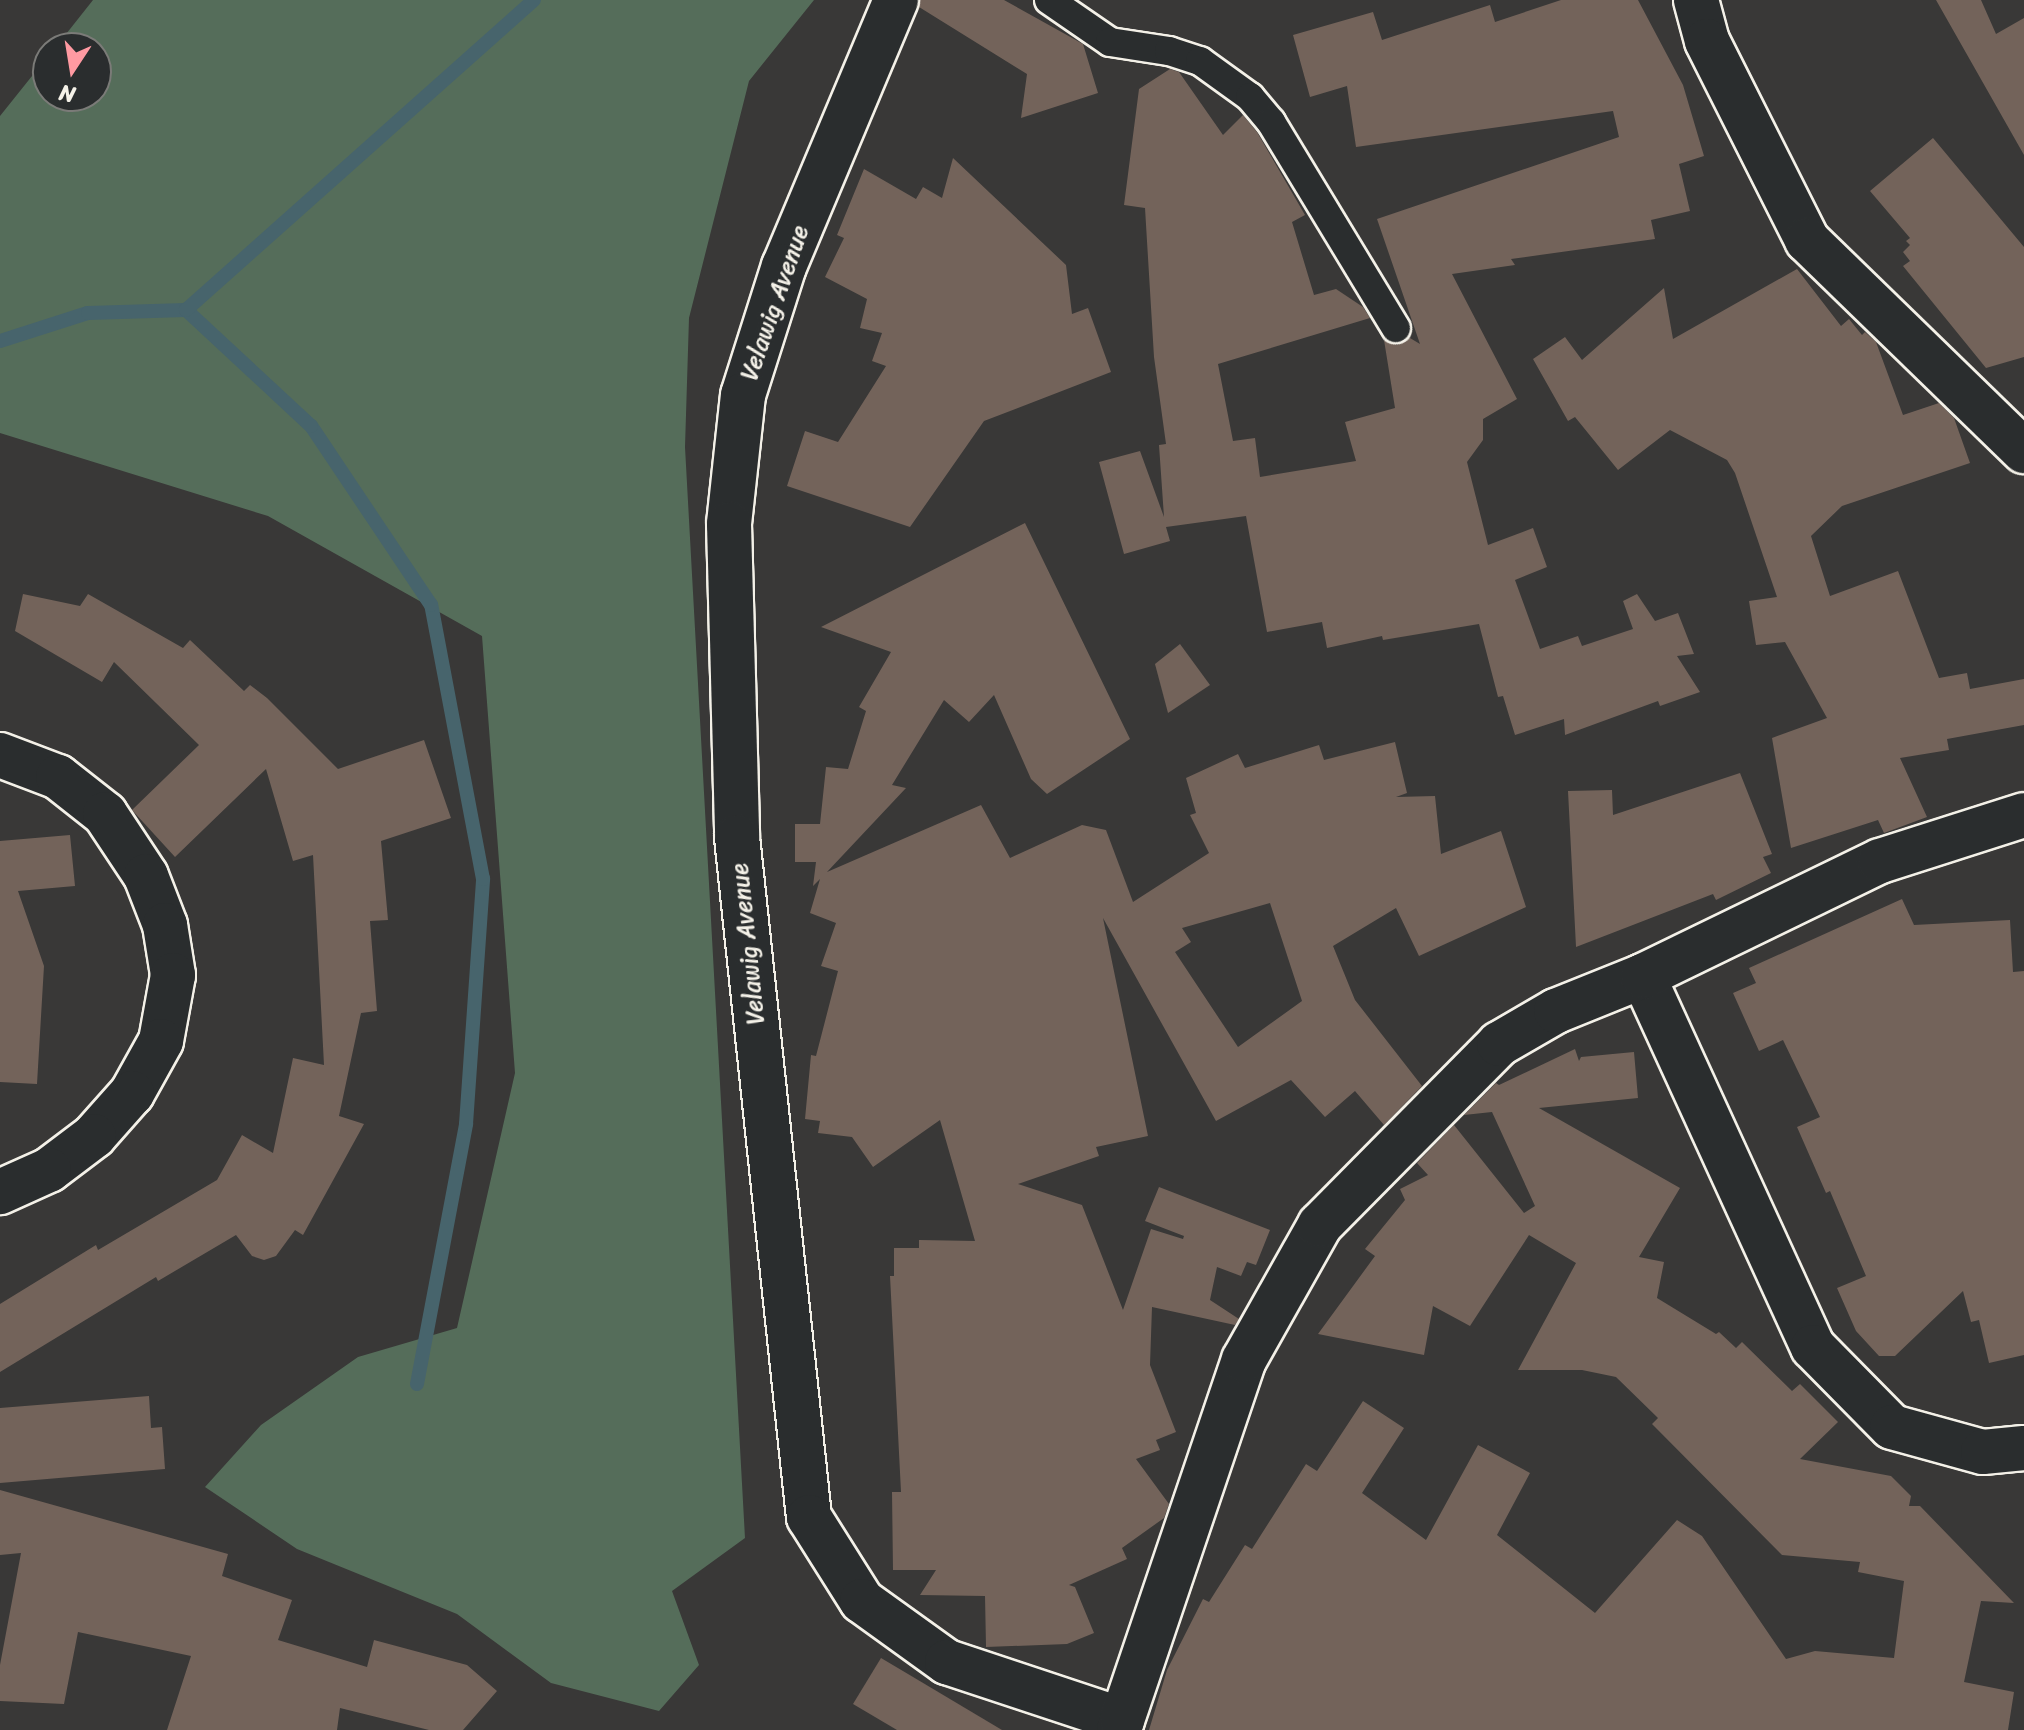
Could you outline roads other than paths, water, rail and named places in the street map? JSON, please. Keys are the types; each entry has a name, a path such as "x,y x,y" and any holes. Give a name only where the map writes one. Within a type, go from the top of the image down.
{"street":[{"name":"Velawig Avenue","path":"896,0 784,266 743,395 729,524 737,837 809,1517 862,1601 947,1662 1120,1725"},
{"path":"1696,0 1707,41 1807,240 2024,451"},
{"path":"0,755 58,777 105,814 146,876 165,925 173,975 161,1041 132,1093 94,1136 49,1170 0,1192"},
{"path":"1120,1725 1244,1360 1320,1225 1499,1044 1556,1011 1643,976 1880,861 2024,815"},
{"path":"1643,976 1813,1347 1892,1427 1983,1452 2024,1448"}],"lane":[{"path":"1049,0 1110,42 1169,51 1200,61 1250,97 1271,122 1396,328"}],"waterway":[{"path":"417,1384 466,1124 483,879 431,605 311,426 186,310 534,0"},
{"path":"0,341 88,313 186,310"}]}
